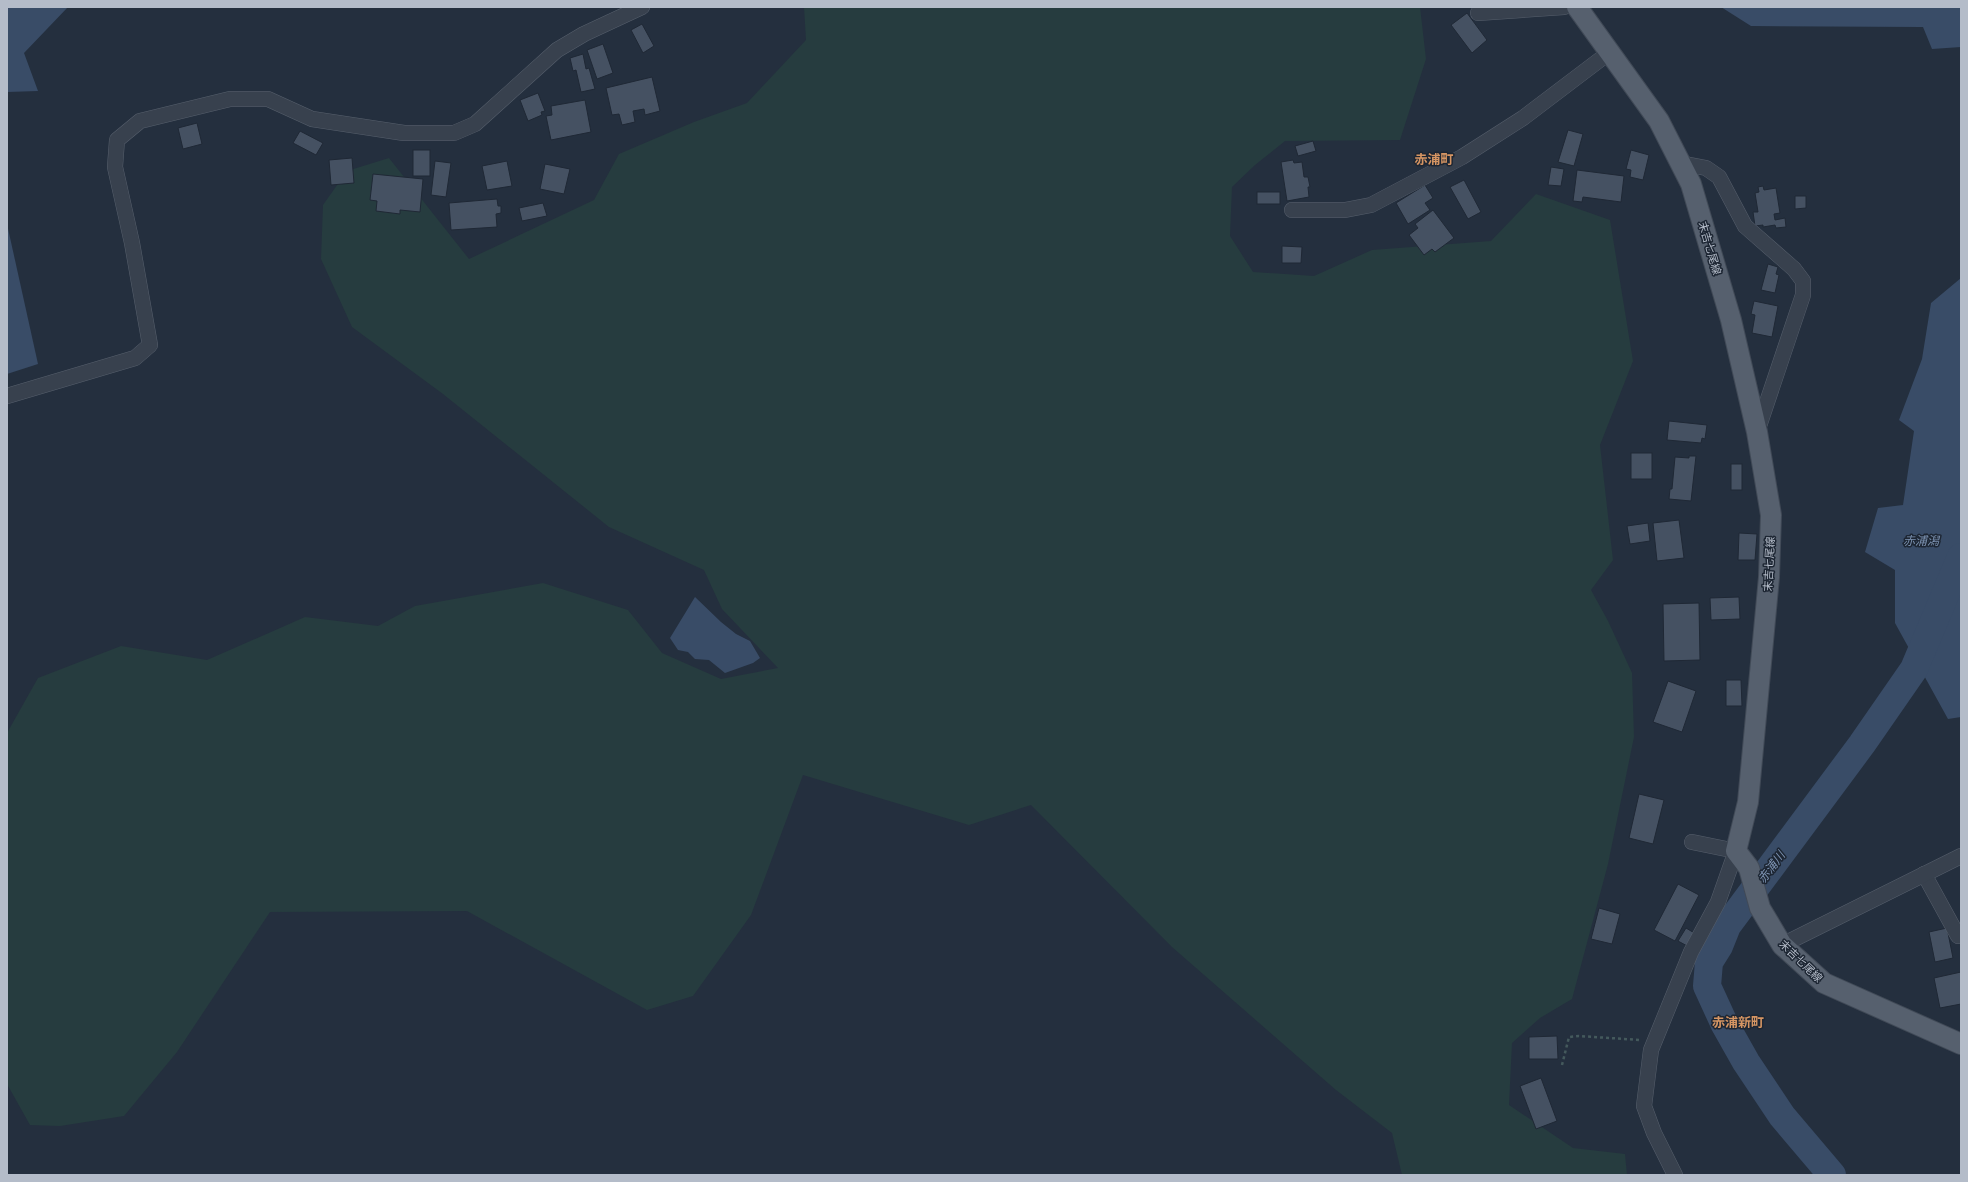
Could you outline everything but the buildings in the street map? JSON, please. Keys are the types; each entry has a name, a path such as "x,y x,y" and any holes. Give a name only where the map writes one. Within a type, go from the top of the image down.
{"main road":[{"name":"末吉七尾線","path":"1577,7 1659,121 1691,184 1731,320 1757,432 1772,515 1769,577 1748,802 1736,851 1749,868 1760,908 1782,945 1824,983 1961,1044"}],"street":[{"path":"7,396 135,358 150,345 132,242 114,167 117,140 140,121 230,99 268,99 312,119 404,132 454,134 475,124 557,50 584,34 642,7"},
{"path":"1478,13 1564,7"},
{"path":"1292,210 1345,210 1371,205 1462,157 1523,118 1610,52"},
{"path":"1680,163 1706,168 1719,177 1745,226 1794,269 1803,281 1803,295 1757,432"},
{"path":"1675,1175 1654,1133 1644,1106 1651,1050 1691,952 1718,902 1736,851 1692,842"},
{"path":"1782,945 1961,856"},
{"path":"1924,874 1958,936"}],"path":[{"path":"1562,1065 1569,1038 1603,1037 1654,1041"}],"green space":[{"path":"804,7 1420,7 1426,59 1400,140 1285,141 1255,165 1232,187 1230,236 1253,272 1314,276 1372,250 1491,241 1536,194 1610,220 1633,361 1600,445 1613,560 1591,590 1608,621 1632,673 1634,737 1608,864 1572,999 1540,1018 1512,1043 1509,1105 1573,1148 1625,1154 1627,1175 1402,1175 1392,1133 1336,1090 1172,947 1031,805 969,825 803,775 751,915 693,996 647,1010 467,911 270,912 177,1052 124,1116 60,1126 30,1125 7,1084 7,733 38,678 121,646 207,660 305,617 378,626 415,606 543,583 628,610 662,653 721,679 778,668 722,609 704,570 609,527 443,394 352,327 321,259 323,205 347,171 389,158 469,259 594,200 619,154 694,122 747,103 806,40"}],"water":[{"path":"7,7 68,7 24,53 38,91 7,92"},
{"path":"1721,7 1961,7 1961,47 1932,49 1923,27 1751,26"},
{"path":"7,224 38,364 7,374"},
{"name":"赤浦潟","path":"1961,278 1961,717 1948,719 1895,623 1895,570 1865,552 1878,508 1903,505 1914,431 1899,420 1922,359 1931,303"},
{"path":"695,597 736,634 750,641 760,658 753,663 725,673 709,660 695,659 688,652 678,650 670,638"}],"waterway":[{"name":"赤浦川","path":"1832,1175 1782,1116 1746,1062 1724,1023 1707,986 1709,962 1719,946 1727,926 1862,744 1914,669 1961,557"}],"district":[{"name":"赤浦町","path":"1434,159"},
{"name":"赤浦新町","path":"1738,1022"}]}
